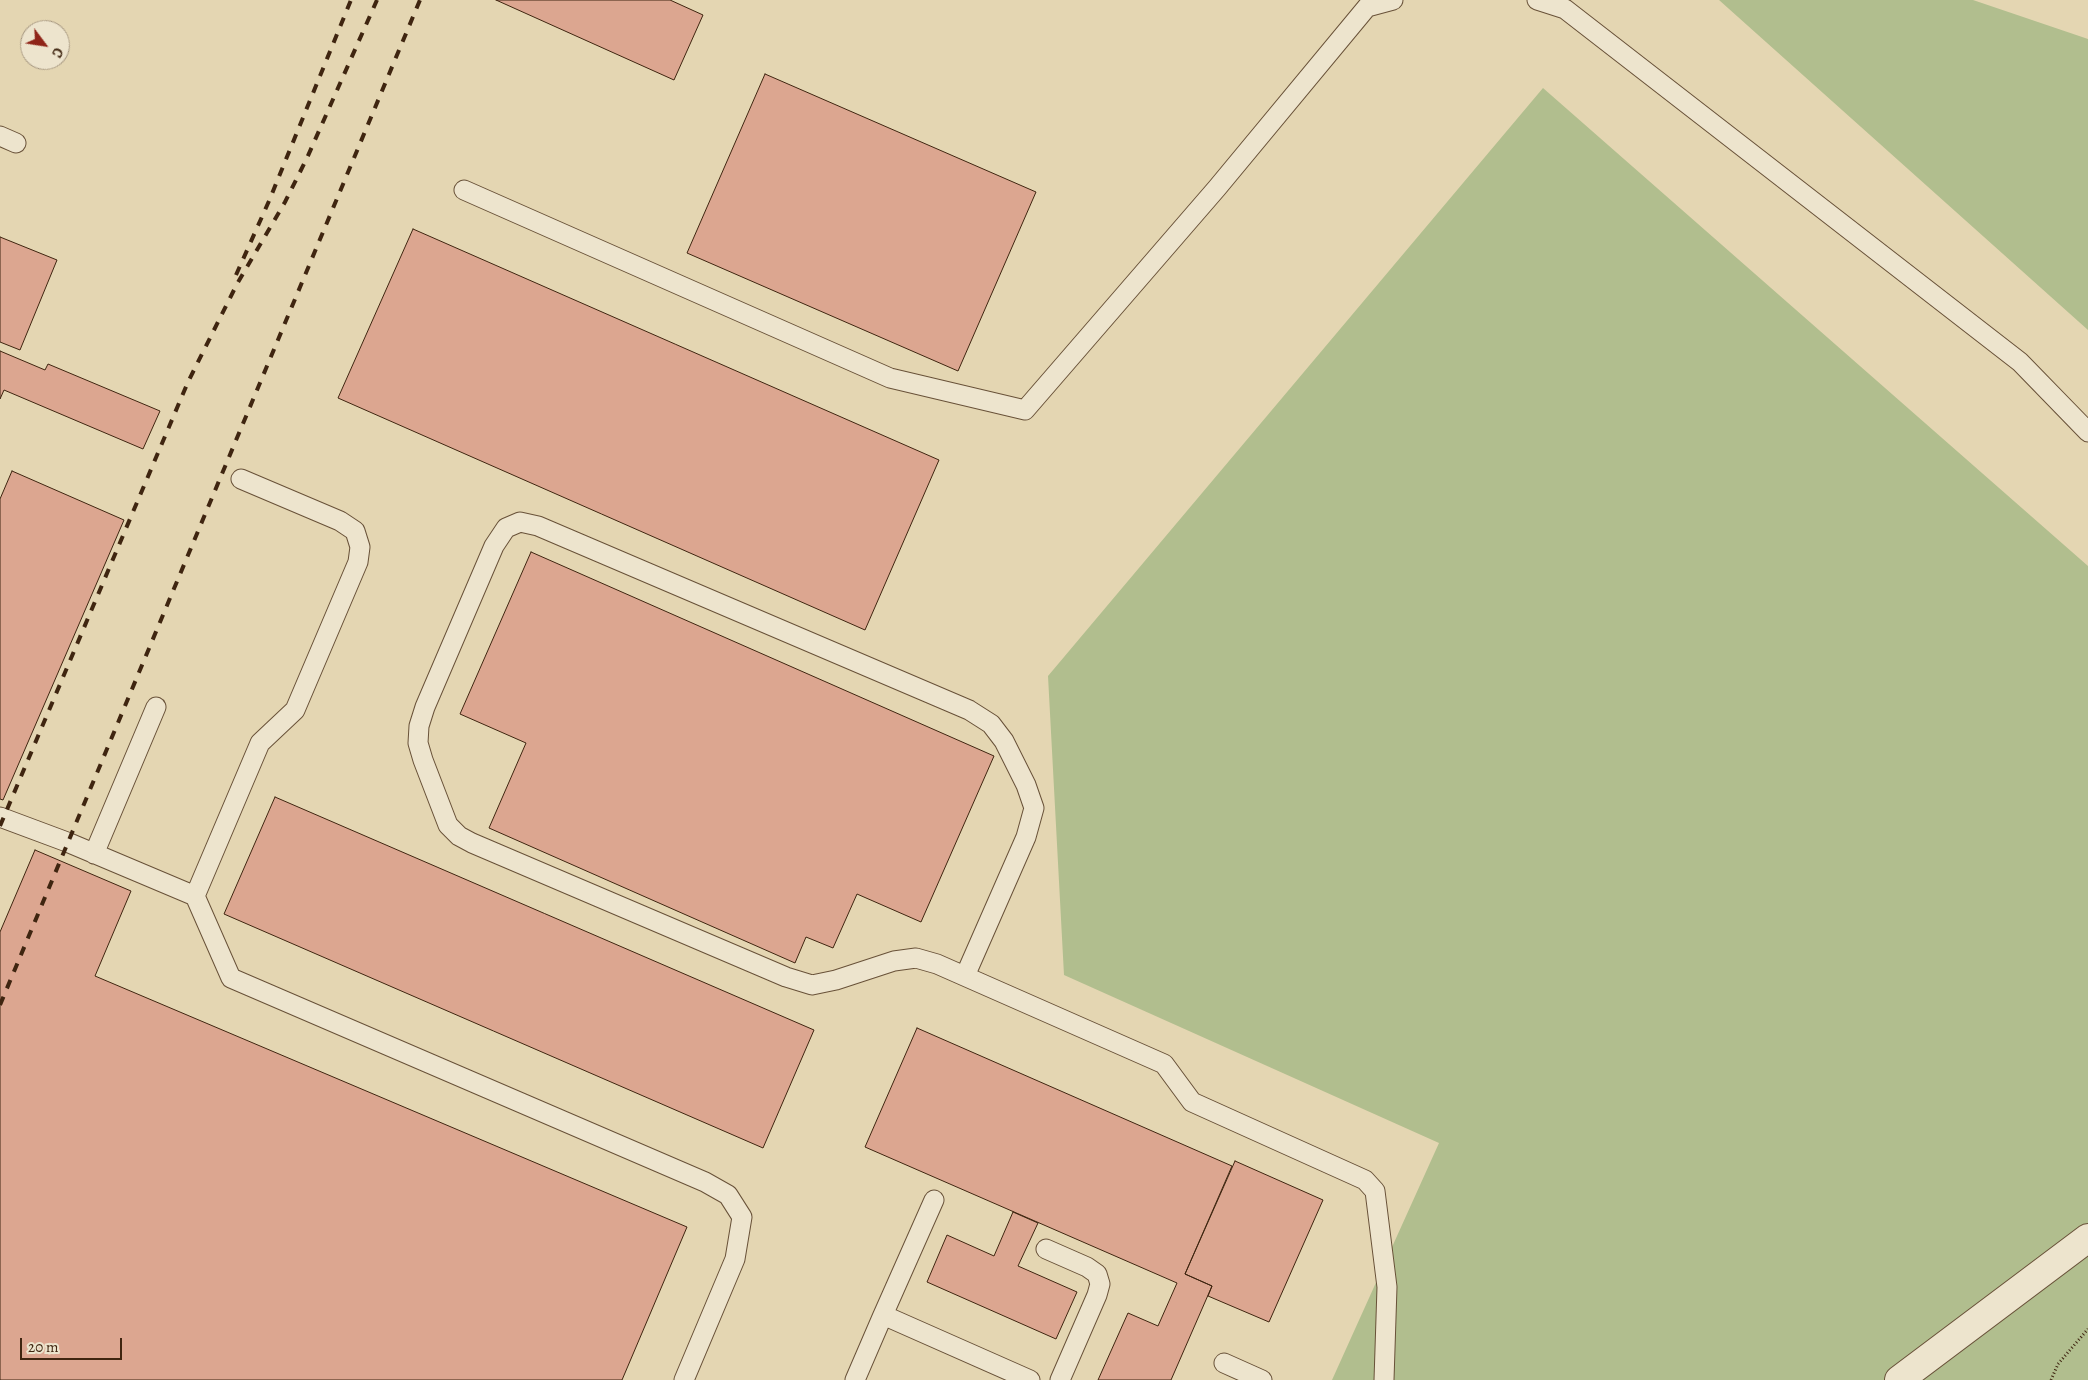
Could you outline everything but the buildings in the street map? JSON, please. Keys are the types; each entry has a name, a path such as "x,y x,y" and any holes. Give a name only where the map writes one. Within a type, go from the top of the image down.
{"street":[{"path":"1898,1380 2088,1238"}],"lane":[{"path":"464,190 890,378 1025,410 1217,188 1367,7 1393,0"},
{"path":"1537,0 1565,9 2020,362 2088,432"},
{"path":"195,896 260,743 295,710 358,562 360,546 355,531 340,521 241,479"},
{"path":"964,976 1026,836 1034,808 1026,785 1008,750 991,724 970,710 538,526 520,522 506,528 494,546 428,698 418,726 418,743 423,760 448,825 459,836 795,980 812,985 836,980 894,961 916,958 937,964 964,976 1164,1064 1192,1102 1366,1180 1375,1192 1387,1287 1384,1380"},
{"path":"94,854 156,708"},
{"path":"0,817 195,896 231,978 705,1182 728,1195 742,1217 735,1259 684,1380"},
{"path":"855,1380 934,1200"},
{"path":"1046,1249 1087,1267 1097,1274 1100,1284 1060,1380"},
{"path":"883,1315 1030,1380"},
{"path":"1224,1363 1262,1380"}],"path":[{"path":"2051,1380 2058,1364 2088,1328"}],"green space":[{"path":"1719,0 1973,0 2088,39 2088,330"},
{"path":"1543,88 2088,566 2088,1380 1332,1380 1439,1143 1064,975 1048,676"}],"railway":[{"path":"236,275 269,201 351,0"},
{"path":"0,826 188,382 237,284 285,202 307,158 377,0"},
{"path":"0,1005 420,0"}]}
